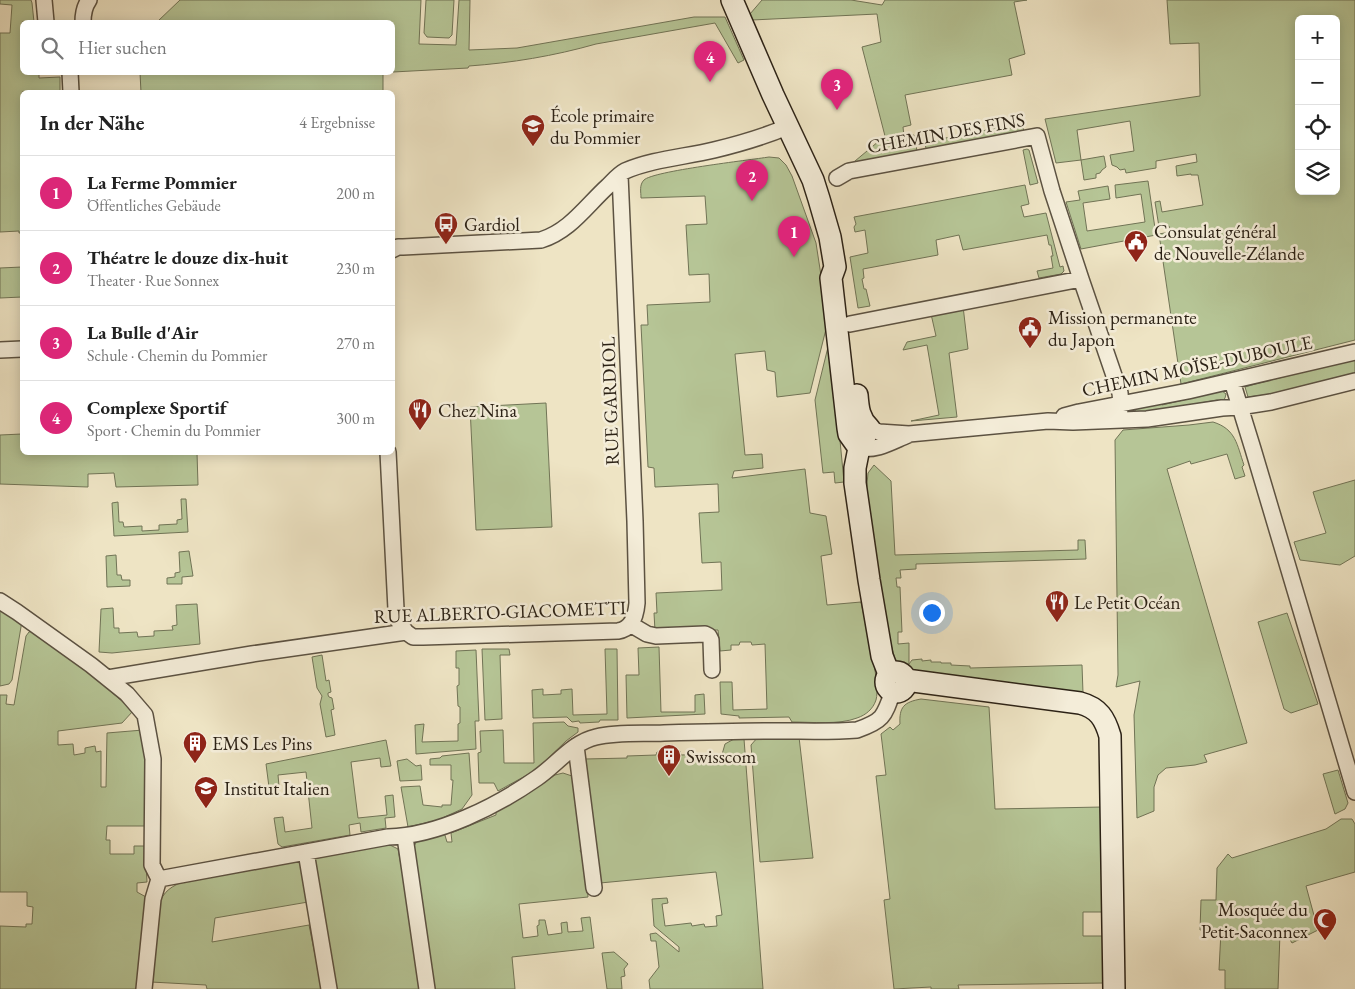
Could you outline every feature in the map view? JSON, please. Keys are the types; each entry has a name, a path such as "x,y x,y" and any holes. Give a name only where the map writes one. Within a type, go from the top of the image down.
{"street":[{"path":"44,0 46,20"},
{"path":"83,20 86,4 89,0"},
{"path":"732,0 820,199 835,266 831,278 848,428 849,434 859,448"},
{"path":"70,75 71,90"},
{"path":"395,249 502,242 534,242 546,239 554,236 571,224 599,194 624,172 715,150 762,137 787,127"},
{"name":"CHEMIN DES FINS","path":"837,178 849,171 1036,136 1081,280 1120,393 1121,404 1118,420"},
{"name":"RUE GARDIOL","path":"620,175 638,603 636,615 630,624"},
{"path":"159,878 388,837 405,837 450,824 479,812 537,778 576,746 595,737 619,734 714,731 857,730 873,725 879,720 886,709 896,682 882,656 857,504 855,468 859,448 869,428 864,424 858,410 844,276 835,266"},
{"path":"850,324 1081,280"},
{"path":"0,350 20,349"},
{"name":"CHEMIN MOÏSE-DUBOULE","path":"1048,421 1079,412 1179,393 1355,352"},
{"path":"1232,381 1355,792"},
{"name":"CHEMIN MOÏSE-DUBOULE","path":"869,428 878,432 909,434 1048,421 1073,422 1147,419 1271,402 1355,381"},
{"name":"CHEMIN MOÏSE-DUBOULE","path":"859,448 879,448 909,434"},
{"path":"388,455 396,609 399,622 406,632"},
{"path":"0,602 17,612 108,678 127,694 146,718 153,759 152,865 159,878 153,899 144,989"},
{"name":"RUE ALBERTO-GIACOMETTI","path":"108,678 252,654 406,632 413,637 573,633 618,631 623,630 630,624 647,634 656,636 705,634 709,636 711,640 712,670"},
{"path":"896,682 1080,703 1095,709 1103,718 1110,736 1114,989"},
{"path":"576,746 594,888"},
{"path":"405,837 427,989"},
{"path":"306,852 329,989"}],"green space":[{"path":"0,0 31,0 32,3 34,20 20,20 20,75 39,75 39,78 60,77 60,90 20,90 20,233 19,231 0,232 0,33 10,33 12,5 0,4"},
{"path":"180,0 421,0 419,44 456,45 459,0 470,0 469,50 517,48 694,17 725,17 744,60 738,63 715,23 596,44 517,61 469,66 468,68 395,72 395,20 159,20"},
{"path":"426,0 454,0 452,35 449,38 427,37 424,33"},
{"path":"762,0 851,0 882,5 885,0 1027,0 1014,2 1025,54 1009,59 1012,75 905,95 911,125 903,127 904,136 914,135 917,151 914,155 849,166 885,136 862,47 881,42 877,14 752,20 750,14"},
{"path":"1167,0 1355,0 1355,340 1181,384 1159,234 1170,232 1169,226 1159,227 1155,202 1160,201 1162,212 1203,205 1198,175 1177,176 1176,166 1197,162 1196,154 1156,161 1156,168 1126,173 1125,169 1120,170 1112,165 1110,155 1134,151 1130,121 1077,130 1081,160 1056,163 1045,119 1200,96 1199,43 1170,44"},
{"path":"140,75 383,75 383,90 141,90"},
{"path":"997,128 1023,128 1025,134 926,149 925,142"},
{"path":"1023,150 1029,150 1038,183 1030,185"},
{"path":"1104,156 1106,167 1096,174 1096,178 1084,180 1081,160"},
{"path":"769,157 779,158 786,165 792,176 816,243 828,321 810,393 777,397 775,372 767,370 765,351 735,354 745,455 762,454 763,468 734,471 732,478 805,469 810,513 826,516 832,554 821,556 827,605 861,602 875,667 877,692 873,706 860,717 842,722 792,722 789,717 739,718 739,716 721,714 720,682 732,682 733,710 767,709 765,644 752,645 751,642 740,642 739,645 731,645 731,650 720,651 718,630 655,631 654,613 657,613 656,593 722,590 721,562 702,563 699,513 719,512 718,484 655,487 654,468 648,467 641,325 648,325 647,305 710,302 709,274 689,275 686,225 707,224 705,196 641,198 641,186 644,180 665,173"},
{"path":"1148,181 1156,235 1081,249 1066,202 1080,200 1078,191 1108,186 1110,199 1083,203 1087,231 1145,222 1141,194 1116,198 1115,185"},
{"path":"1025,185 1029,204 1021,206 1024,217 1046,213 1060,267 1063,266 1064,271 1061,274 1039,278 1037,271 1053,268 1051,245 1049,245 1047,235 963,250 959,235 936,240 938,255 863,269 864,278 862,279 870,306 858,308 850,257 868,253 865,230 855,232 854,227 856,224 854,217"},
{"path":"20,267 20,297 0,298 0,268"},
{"path":"963,306 968,349 949,353 957,417 911,421 939,415 927,345 903,350 907,342 936,336 931,314"},
{"path":"828,347 831,347 844,482 835,483 834,472 823,473 815,400"},
{"path":"1355,359 1355,374 1289,390 1248,397 1245,387"},
{"path":"1222,391 1226,394 1223,401 1217,400 1138,414 1133,408 1161,401 1162,405"},
{"path":"546,403 552,527 476,530 470,407"},
{"path":"1213,422 1221,425 1231,433 1244,465 1242,467 1245,476 1235,479 1227,454 1191,464 1190,461 1167,469 1247,743 1204,755 1207,762 1166,768 1158,775 1154,787 1154,811 1137,818 1134,715 1140,681 1116,687 1118,675 1115,440 1123,430"},
{"path":"20,434 20,455 197,455 198,485 116,487 114,473 88,474 88,487 0,484 0,435"},
{"path":"874,465 891,481 895,555 1078,550 1078,540 1085,540 1086,559 916,564 916,569 900,570 901,578 896,578 897,587 900,587 902,632 898,632 898,644 909,643 909,664 912,660 922,659 922,661 931,660 931,662 970,666 970,668 1082,665 1083,693 967,681 911,671 909,665 901,664 895,659 882,613 866,495 868,473"},
{"path":"1355,480 1355,556 1340,565 1300,560 1294,542 1326,533 1313,492"},
{"path":"181,499 186,499 188,532 114,536 112,503 118,502 119,522 123,522 124,527 142,526 142,531 159,530 159,525 177,524 177,520 182,519"},
{"path":"189,551 193,576 182,577 182,584 167,584 167,578 175,577 175,573 180,572 179,552"},
{"path":"116,555 117,575 121,575 122,580 130,580 130,586 107,587 106,556"},
{"path":"197,604 200,644 112,653 99,652 101,609 113,608 114,628 119,628 119,633 137,632 138,637 154,636 154,631 173,630 172,626 177,625 176,605"},
{"path":"4,610 22,621 12,680 9,684 0,686 0,611"},
{"path":"1287,613 1318,704 1291,713 1284,709 1258,622"},
{"path":"32,631 82,666 133,711 122,723 58,731 58,745 73,744 74,755 85,753 85,748 95,746 96,752 101,751 101,787 106,787 107,733 143,730 146,748 146,826 107,826 106,840 110,840 110,854 134,854 134,846 145,846 147,882 137,883 137,892 146,897 138,989 0,989 0,926 26,927 26,924 32,924 33,907 27,906 27,892 0,892 0,695 7,695 6,704 14,705 26,636"},
{"path":"659,647 661,712 695,712 695,695 704,694 705,714 627,718 626,675 639,675 638,648"},
{"path":"482,649 509,649 510,655 500,655 502,719 485,720"},
{"path":"605,649 617,649 618,720 580,723 579,721 572,722 567,717 533,718 532,690 543,689 543,695 561,694 561,690 572,689 573,715 607,714"},
{"path":"476,650 479,721 475,721 476,749 416,754 415,725 424,724 422,742 458,741 460,707 458,706 457,686 459,685 459,668 456,668 456,651"},
{"path":"322,655 326,681 329,680 331,692 328,695 332,698 334,709 331,710 335,735 326,737 320,704 322,696 317,688 312,657"},
{"path":"921,699 989,707 995,809 1103,807 1102,912 1083,912 1083,936 1106,936 1105,983 958,985 959,989 931,989 931,987 894,989 884,900 890,899 876,776 886,775 881,734 890,727 893,730 900,724 900,713 904,706"},
{"path":"564,722 568,726 578,728 578,732 536,770 498,791 494,783 479,783 478,753 481,752 480,731 503,730 504,763 534,763 533,723"},
{"path":"758,737 799,737 813,858 760,862 751,745"},
{"path":"734,739 744,739 763,989 650,989 649,980 659,967 656,941 651,941 650,934 656,933 679,952 679,947 654,926 652,899 667,898 668,903 662,904 665,926 691,923 692,926 704,924 705,927 717,926 716,916 722,915 716,872 600,883 585,759 627,758 627,756 656,755 657,752 680,751 681,755 709,754 713,758 721,758 725,744"},
{"path":"386,740 391,766 381,767 380,758 351,762 358,818 387,815 385,796 393,795 395,817 385,818 386,828 361,832 360,823 349,825 350,835 282,847 278,844 274,818 283,817 285,832 312,828 306,772 278,775 279,786 269,787 266,764"},
{"path":"469,753 472,795 462,809 438,820 408,827 401,787 420,786 423,805 442,807 442,805 451,805 453,780 451,780 451,765 430,765 430,759"},
{"path":"407,759 416,766 421,765 422,780 400,781 397,761"},
{"path":"1338,770 1348,803 1345,809 1335,814 1323,774"},
{"path":"563,773 572,776 578,783 584,843 580,851 585,857 588,897 519,904 523,938 538,936 537,926 539,925 539,920 545,920 548,935 562,933 561,923 567,922 568,932 583,931 581,918 590,917 594,948 512,957 515,989 434,989 411,852 418,839 444,832 447,842 452,842 451,833 496,815 496,811 529,793 555,775"},
{"path":"1341,819 1352,819 1355,824 1355,872 1306,886 1318,930 1292,943 1289,938 1280,933 1278,989 1225,989 1225,970 1219,970 1221,931 1200,930 1201,900 1216,900 1217,868 1228,854 1232,858 1326,829"},
{"path":"388,844 398,849 421,989 336,989 313,857"},
{"path":"300,860 308,902 215,918 212,942 309,925 322,989 207,989 206,985 151,982 160,901 169,889 189,879"},
{"path":"614,952 628,964 624,969 625,976 621,977 622,989 607,989 602,953"}],"place":[{"name":"Complexe Sportif","path":"710,82"},
{"name":"La Bulle d'Air","path":"837,110"},
{"name":"École primaire du Pommier","path":"533,147"},
{"name":"Théatre le douze dix-huit","path":"752,201"},
{"name":"Gardiol","path":"446,245"},
{"name":"La Ferme Pommier","path":"794,257"},
{"name":"Consulat général de Nouvelle-Zélande","path":"1136,263"},
{"name":"Mission permanente du Japon","path":"1030,349"},
{"name":"Chez Nina","path":"420,431"},
{"name":"Le Petit Océan","path":"1057,623"},
{"name":"EMS Les Pins","path":"195,764"},
{"name":"Swisscom","path":"669,777"},
{"name":"Institut Italien","path":"206,809"},
{"name":"Mosquée du Petit-Saconnex","path":"1325,941"}]}
